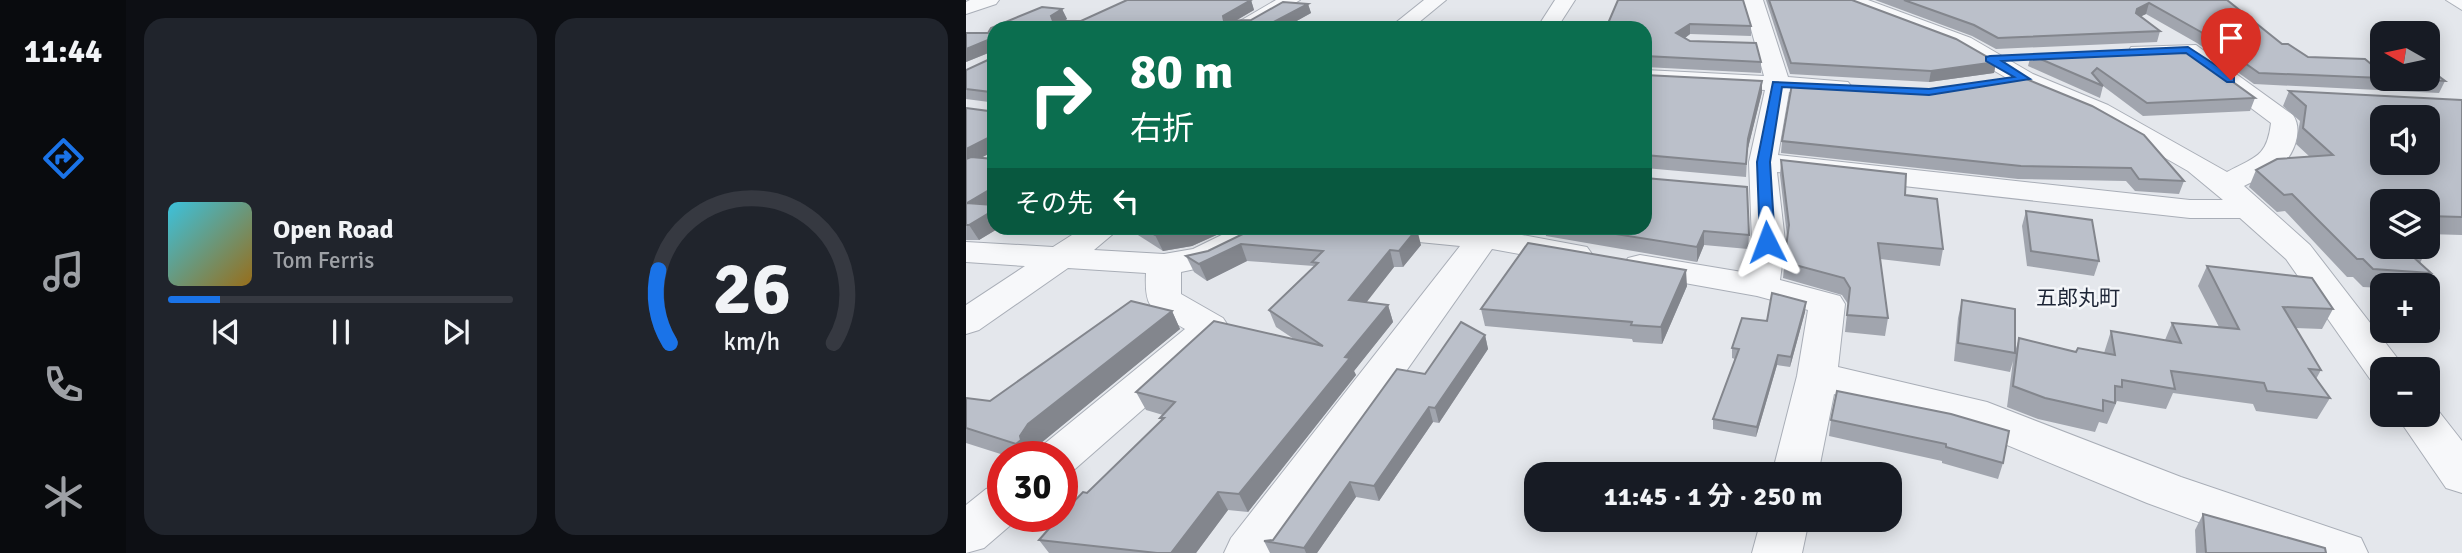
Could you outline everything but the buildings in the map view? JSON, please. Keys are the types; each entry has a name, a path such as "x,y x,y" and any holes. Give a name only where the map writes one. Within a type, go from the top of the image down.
{"street":[{"path":"966,8 989,0"},
{"path":"1251,21 1290,0"},
{"path":"1408,21 1436,0"},
{"path":"1551,21 1565,0"},
{"path":"1753,0 1756,22 1767,46 1777,84 1755,180 1768,268 1761,286"},
{"path":"1850,0 1963,43 1990,59 2026,68 2198,165 2298,252 2376,357"},
{"path":"2456,0 2462,4"},
{"path":"1755,180 2190,209 2237,197 2283,145 2284,121 2252,94 2156,29"},
{"path":"1742,45 1767,46"},
{"path":"2118,53 2188,50"},
{"path":"1984,85 2026,68"},
{"path":"1652,77 1860,88"},
{"path":"2252,94 2292,96"},
{"path":"966,322 1094,235"},
{"path":"966,252 1164,264 1202,258 1246,235"},
{"path":"1249,553 1487,235"},
{"path":"1497,235 1608,259 1761,286 1827,304 1817,376 1798,462"},
{"path":"1078,441 1210,327 1163,299 1164,264"},
{"path":"1817,376 1972,413 2164,491 2343,553"},
{"path":"2427,427 2462,475"},
{"path":"966,533 987,516"},
{"path":"1777,553 1782,532"}],"district":[{"name":"五郎丸町","path":"2078,298"}],"route":[{"path":"1767,242 1763,162 1777,84 1929,92 2025,79 1990,59 2188,50 2231,80"}]}
